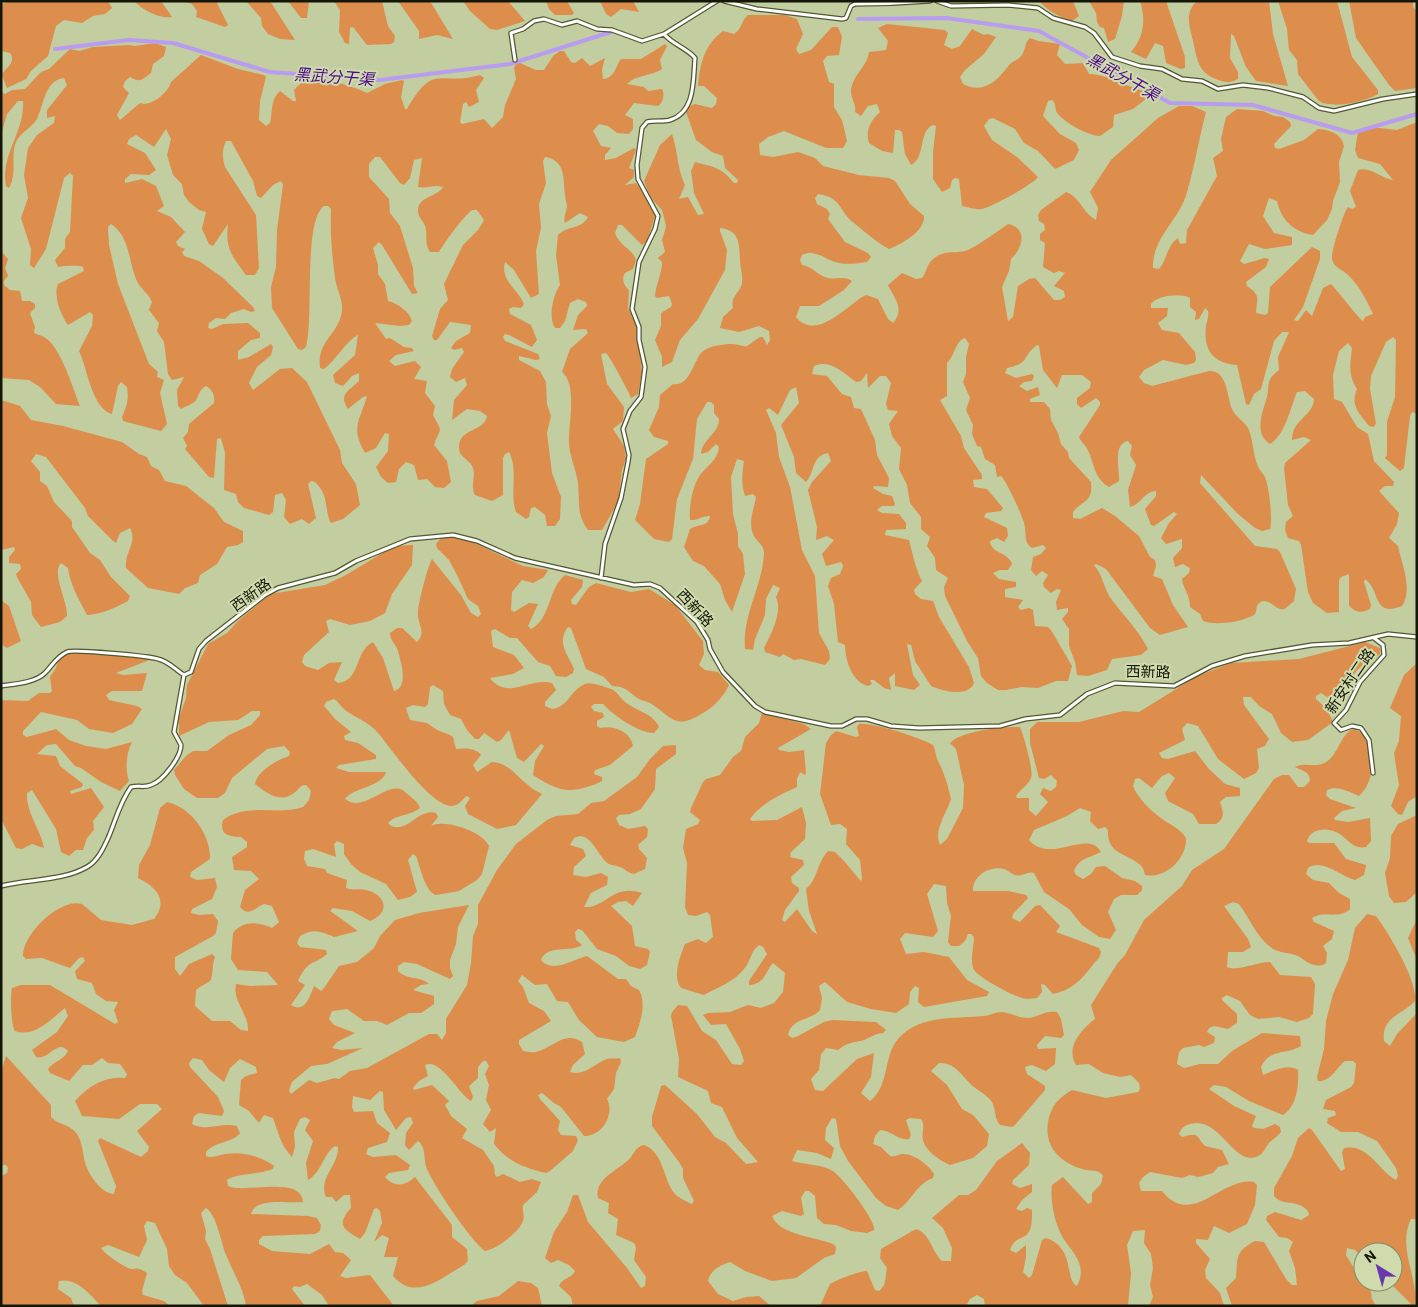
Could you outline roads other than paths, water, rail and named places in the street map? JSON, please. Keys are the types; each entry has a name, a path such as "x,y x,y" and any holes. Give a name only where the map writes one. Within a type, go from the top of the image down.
{"street":[{"path":"515,60 511,33 523,29 534,21 544,19 562,25 577,21 597,29 612,30 630,39 642,41 664,34 718,1"},
{"path":"724,1 744,6 842,19 846,18 851,6 855,4 883,5 896,2 916,4 930,1"},
{"path":"740,1 744,6"},
{"path":"937,1 952,6 1008,5 1038,8 1053,18 1085,27 1094,33 1112,56 1140,66 1162,69 1182,79 1202,81 1218,89 1243,85 1268,88 1304,97 1319,108 1334,111 1383,98 1417,94"},
{"path":"601,578 605,544 621,498 628,462 629,455 624,429 630,411 641,397 645,367 640,340 640,328 632,309 639,262 655,229 658,216 638,179 637,165 642,128 647,122 673,119 682,114 693,96 695,58 691,53 672,43 664,34"},
{"name":"西新路","path":"184,675 191,672 199,649 206,642 265,595 278,588 335,573 410,539 453,535 477,540 515,558 634,585 650,584 660,588 696,622 708,640 710,649 723,672 755,706 765,712 831,726 842,726 856,719 867,719 891,726 919,728 1000,726 1025,719 1060,715 1087,694 1115,683 1174,686 1212,666 1246,656 1373,638 1388,634 1417,638"},
{"name":"新安村二路","path":"1373,638 1383,645 1384,655 1360,682 1346,710 1334,723 1341,730 1352,726 1361,728 1369,740 1373,773"},
{"path":"1,686 33,680 44,674 56,658 69,650 123,656 144,655 161,659 184,675 175,715 174,732 181,745 178,755 163,775 151,785 131,787 96,859 88,867 53,878 1,886"}],"waterway":[{"name":"黑武分干渠","path":"858,19 946,18 1039,31 1170,103 1253,105 1352,133 1417,114"},
{"name":"黑武分干渠","path":"55,49 129,40 173,43 270,72 380,80 510,64 611,32"}]}
